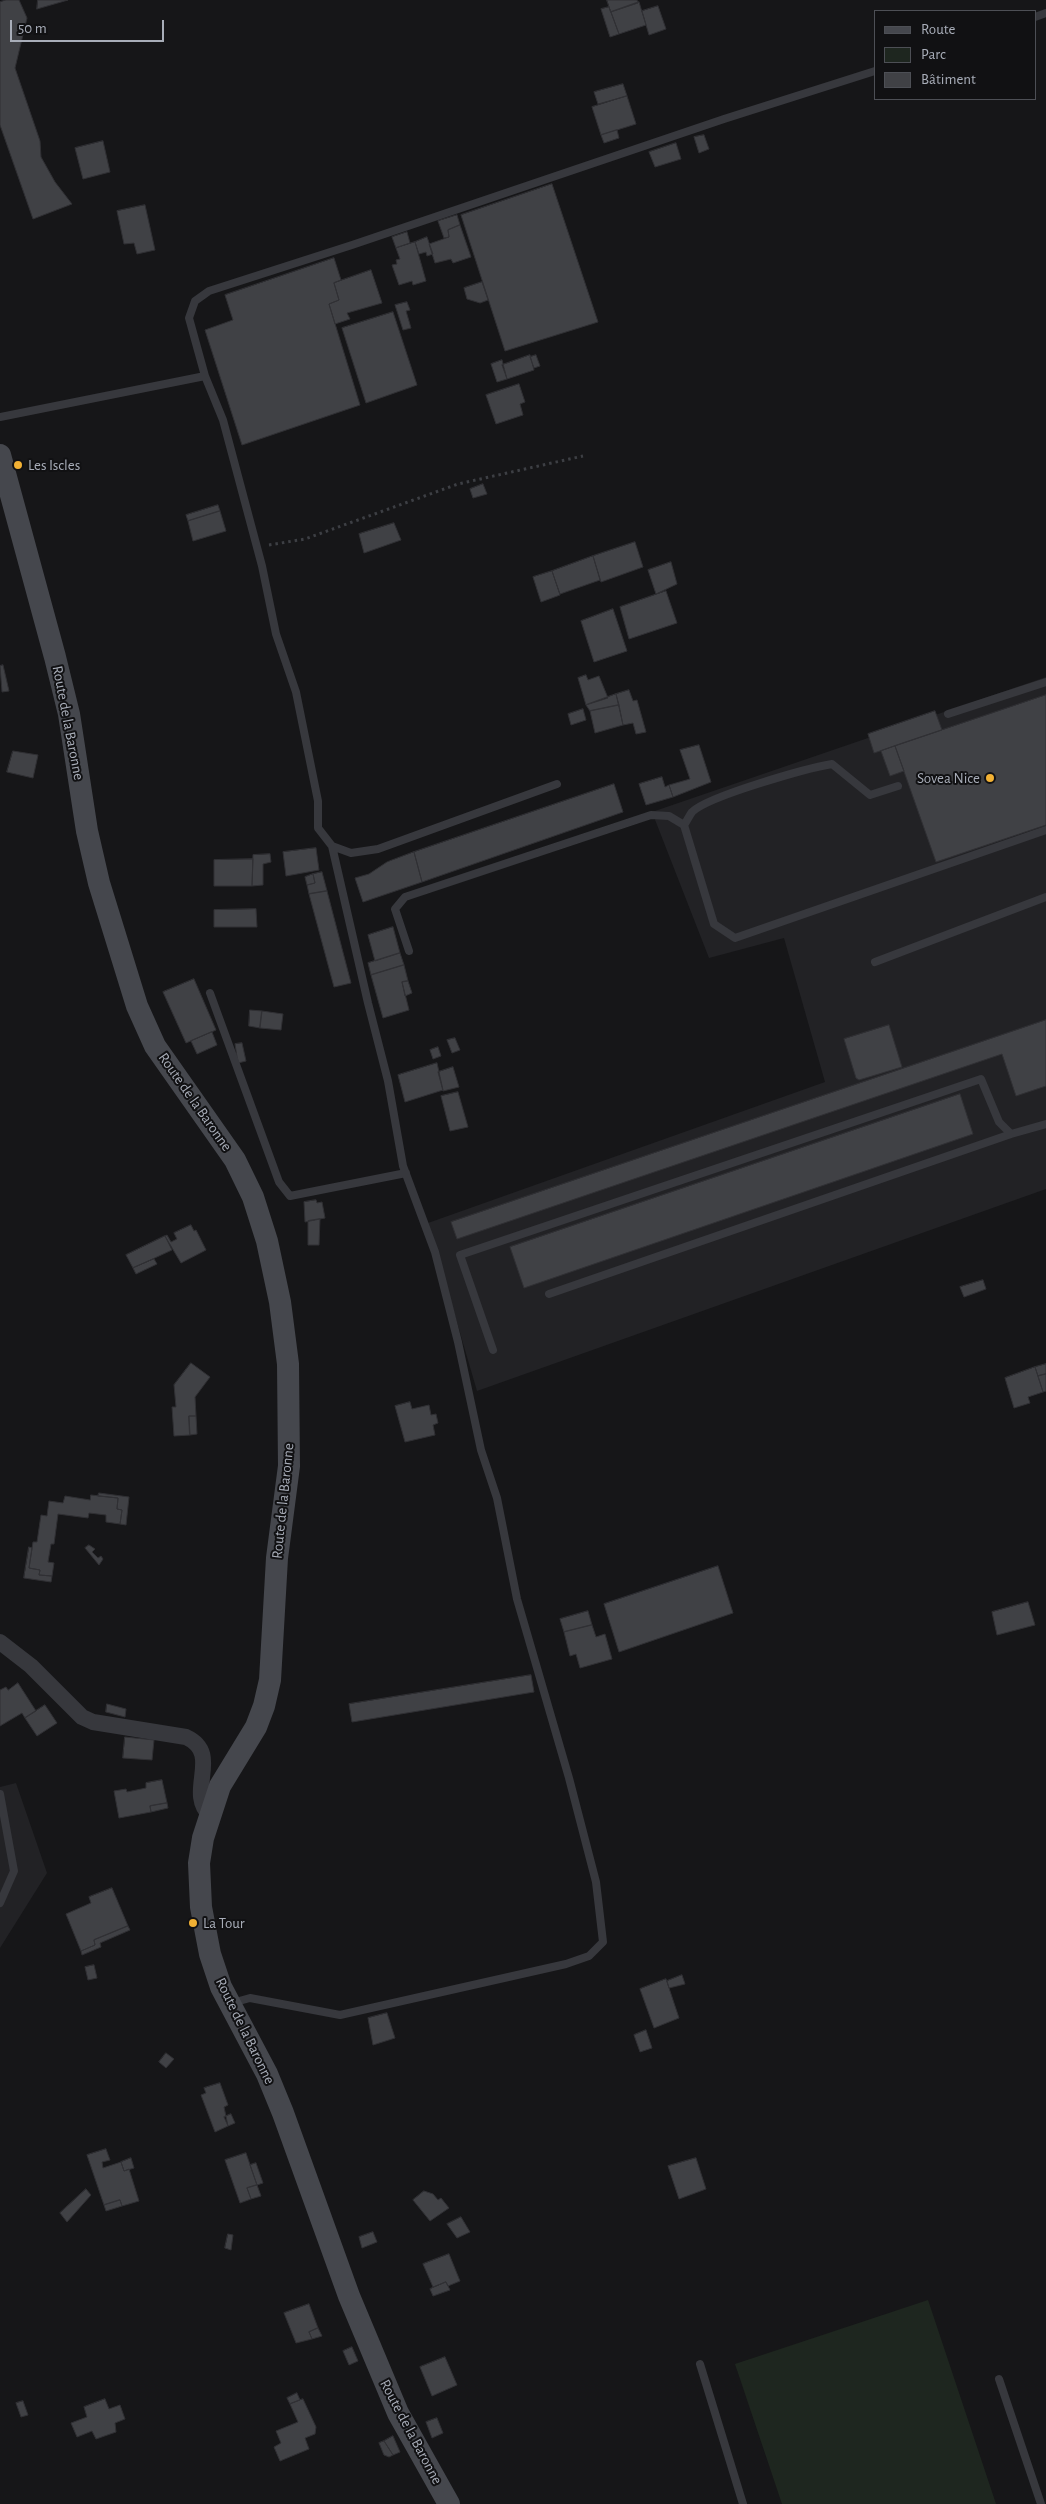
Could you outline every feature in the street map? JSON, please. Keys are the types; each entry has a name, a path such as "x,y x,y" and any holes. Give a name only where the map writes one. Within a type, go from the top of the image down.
{"main road":[{"name":"Route de la Baronne","path":"0,455 62,686 87,831 99,883 137,1006 155,1046 235,1160 246,1182 267,1241 280,1302 288,1364 289,1466 278,1558 270,1680 264,1706 256,1727 220,1786 210,1815 198,1863 201,1907 210,1954 229,2003 270,2081 349,2296 398,2413 450,2504"}],"street":[{"path":"0,1642 30,1666 82,1717 93,1722 186,1737 195,1741 202,1752 204,1760 200,1801 202,1808 210,1815"}],"lane":[{"path":"229,2003 250,1998 340,2015 566,1964 589,1956 603,1942 596,1882 569,1778 516,1599 497,1498 481,1450 458,1342 435,1252 403,1166 388,1081 332,846 318,828 318,801 296,692 276,634 256,547 223,420 205,376 189,318 195,301 208,291 361,242 724,119 874,71"},
{"path":"0,417 205,376"},
{"path":"948,714 1046,682"},
{"path":"684,825 693,812 715,800 809,768 832,764 870,795 898,786"},
{"path":"332,846 351,853 378,849 557,784"},
{"path":"408,951 395,909 405,897 651,815 669,816 684,825 714,924 735,938 1046,830"},
{"path":"875,962 1046,896"},
{"path":"210,993 278,1182 290,1196 406,1173"},
{"path":"493,1350 460,1255 981,1079 999,1122 1011,1134"},
{"path":"549,1294 1011,1134 1046,1124"},
{"path":"0,1794 14,1871 0,1903"},
{"path":"700,2364 743,2504"},
{"path":"999,2379 1041,2504"}],"path":[{"path":"256,547 305,539 458,484 583,456"}],"shaded area":[{"path":"1046,677 1046,1189 477,1391 428,1223 825,1082 784,938 709,958 652,812"},
{"path":"16,1783 47,1873 0,1948 0,1787"}],"green space":[{"path":"928,2300 996,2504 782,2504 735,2364"}],"building":[{"path":"19,0 27,18 15,68 40,141 41,157 55,182 72,204 33,219 0,125 0,2"},
{"path":"38,0 68,0 37,9"},
{"path":"607,0 637,0 638,3 611,12"},
{"path":"639,2 646,25 619,34 611,12"},
{"path":"658,6 666,29 649,35 642,11"},
{"path":"609,7 619,34 610,37 601,9"},
{"path":"623,84 627,96 598,104 594,92"},
{"path":"627,96 636,124 601,135 592,107"},
{"path":"617,130 619,138 604,143 601,135"},
{"path":"704,135 709,149 699,153 694,137"},
{"path":"103,141 110,172 83,179 75,148"},
{"path":"676,143 681,159 655,167 649,152"},
{"path":"552,184 598,322 505,351 461,215"},
{"path":"145,205 155,250 137,254 134,243 124,244 117,211"},
{"path":"457,215 460,225 448,230 449,237 444,238 438,221"},
{"path":"460,225 471,257 453,263 451,259 435,263 429,244 449,237 448,230"},
{"path":"407,232 410,243 396,248 392,237"},
{"path":"427,237 433,254 427,256 426,252 419,254 415,242"},
{"path":"415,242 426,281 413,285 412,281 399,285 392,265 397,264 396,260 400,259 396,248"},
{"path":"334,258 341,280 334,283 339,300 329,304 360,405 242,445 205,330 233,320 225,295"},
{"path":"371,270 382,303 347,313 350,319 335,324 329,304 339,300 334,283"},
{"path":"482,282 488,300 480,303 467,299 464,288"},
{"path":"407,302 410,310 406,311 411,328 403,330 395,305"},
{"path":"393,312 417,385 366,403 342,328"},
{"path":"530,355 534,370 507,379 502,365"},
{"path":"536,355 540,366 534,368 530,357"},
{"path":"502,360 507,379 497,382 491,364"},
{"path":"519,384 525,402 520,404 523,415 496,424 486,395"},
{"path":"483,484 487,494 473,498 470,489"},
{"path":"218,505 220,511 188,521 186,515"},
{"path":"220,511 226,531 193,541 188,521"},
{"path":"394,523 401,540 364,553 359,534"},
{"path":"635,542 643,567 601,582 593,556"},
{"path":"593,556 600,580 560,594 552,571"},
{"path":"671,562 677,584 656,594 648,570"},
{"path":"552,571 560,595 541,602 533,577"},
{"path":"666,591 677,623 629,639 620,607"},
{"path":"613,609 627,651 594,662 581,621"},
{"path":"3,665 9,691 2,692 0,666"},
{"path":"586,675 588,680 599,676 608,698 586,705 578,678"},
{"path":"629,690 633,701 637,700 646,732 636,734 633,723 623,725 616,694"},
{"path":"616,694 619,705 590,711 586,705"},
{"path":"1046,695 1046,825 936,862 895,746"},
{"path":"619,705 623,725 595,733 590,711"},
{"path":"583,709 586,720 571,725 568,714"},
{"path":"935,711 942,730 874,753 868,734"},
{"path":"699,745 711,782 673,797 669,785 690,779 680,750"},
{"path":"895,746 904,771 890,776 881,751"},
{"path":"13,751 38,755 33,778 7,772"},
{"path":"662,777 665,787 669,785 673,797 646,805 639,784"},
{"path":"614,784 623,812 422,882 414,852"},
{"path":"316,848 319,870 286,876 283,852"},
{"path":"414,852 422,882 363,902 355,878 369,874 387,862"},
{"path":"270,854 271,862 263,864 263,885 252,886 253,855"},
{"path":"253,859 252,886 214,886 214,860"},
{"path":"322,872 327,891 309,894 307,885 315,883 313,874"},
{"path":"313,874 315,883 307,885 305,877"},
{"path":"327,891 351,983 334,987 309,894"},
{"path":"256,909 257,927 214,927 214,910"},
{"path":"393,927 400,953 375,961 368,935"},
{"path":"400,953 404,965 371,975 368,963"},
{"path":"404,965 408,981 402,982 409,1010 383,1018 371,975"},
{"path":"194,979 216,1030 186,1043 163,992"},
{"path":"408,981 412,993 405,996 402,982"},
{"path":"250,1010 262,1011 260,1028 249,1026"},
{"path":"262,1011 283,1014 281,1030 260,1028"},
{"path":"1046,1020 1046,1086 1016,1096 1002,1054 457,1239 451,1222"},
{"path":"889,1025 902,1067 859,1080 856,1078 844,1039"},
{"path":"212,1032 217,1045 197,1054 191,1041"},
{"path":"455,1038 460,1050 452,1053 447,1040"},
{"path":"242,1043 246,1061 238,1063 235,1044"},
{"path":"438,1047 441,1056 433,1059 430,1050"},
{"path":"437,1063 443,1090 405,1102 398,1075"},
{"path":"453,1067 459,1087 443,1091 438,1072"},
{"path":"458,1092 468,1127 450,1131 441,1096"},
{"path":"960,1094 973,1134 524,1288 510,1247"},
{"path":"316,1200 317,1203 322,1202 325,1218 305,1222 304,1202"},
{"path":"320,1219 319,1245 308,1245 308,1221"},
{"path":"191,1225 194,1231 196,1230 206,1250 181,1263 165,1236 167,1235 171,1242 177,1239 174,1233"},
{"path":"165,1236 172,1250 133,1268 126,1255"},
{"path":"154,1259 157,1264 136,1274 133,1268"},
{"path":"983,1280 986,1289 964,1297 960,1287"},
{"path":"191,1363 210,1377 195,1397 196,1416 189,1416 190,1435 174,1436 172,1407 176,1407 174,1385"},
{"path":"1046,1364 1046,1374 1038,1376 1035,1367"},
{"path":"1035,1367 1043,1392 1028,1397 1030,1403 1014,1408 1005,1378"},
{"path":"1046,1374 1046,1391 1043,1392 1038,1376"},
{"path":"410,1402 412,1409 429,1405 431,1415 436,1414 438,1423 433,1425 435,1435 405,1442 395,1406"},
{"path":"189,1416 196,1416 197,1434 190,1435"},
{"path":"99,1493 129,1497 126,1525 120,1524 122,1510 117,1509 118,1498 98,1496"},
{"path":"91,1495 118,1498 117,1509 122,1510 120,1524 106,1522 106,1515 89,1513 88,1518 58,1514 54,1544 51,1544 48,1562 54,1563 52,1576 39,1575 40,1570 29,1568 33,1542 37,1542 41,1515 47,1516 49,1501 63,1503 65,1496 90,1500"},
{"path":"89,1545 95,1549 92,1552 98,1558 101,1556 103,1559 99,1565 85,1548"},
{"path":"29,1547 32,1548 29,1568 40,1570 39,1575 52,1576 51,1582 24,1578"},
{"path":"718,1566 733,1613 619,1652 604,1604"},
{"path":"1028,1602 1035,1625 997,1635 992,1612"},
{"path":"588,1611 592,1625 564,1632 560,1619"},
{"path":"592,1625 596,1637 605,1634 612,1659 580,1668 576,1654 570,1656 564,1632"},
{"path":"531,1675 534,1692 352,1722 349,1704"},
{"path":"18,1683 36,1711 25,1718 22,1713 0,1726 0,1690 6,1687 8,1690"},
{"path":"107,1704 126,1709 125,1717 106,1712"},
{"path":"45,1705 57,1723 37,1736 25,1718"},
{"path":"125,1737 154,1740 152,1760 123,1758"},
{"path":"162,1780 167,1803 150,1806 151,1812 119,1818 114,1791 126,1789 127,1792 146,1788 146,1783"},
{"path":"167,1803 168,1808 151,1812 150,1806"},
{"path":"112,1888 128,1926 94,1940 95,1945 81,1951 66,1914 91,1903 89,1897"},
{"path":"128,1926 130,1930 100,1943 101,1947 82,1955 81,1951 95,1945 94,1940"},
{"path":"94,1965 97,1978 88,1980 85,1967"},
{"path":"682,1975 685,1984 669,1988 667,1981"},
{"path":"666,1979 679,2018 654,2028 640,1989"},
{"path":"387,2013 395,2038 373,2045 368,2018"},
{"path":"646,2030 652,2048 640,2052 634,2035"},
{"path":"166,2053 174,2059 166,2068 159,2062"},
{"path":"220,2083 228,2105 224,2107 228,2126 215,2132 201,2095 206,2093 204,2088"},
{"path":"231,2114 235,2123 228,2126 224,2117"},
{"path":"106,2149 110,2160 102,2162 103,2168 121,2162 124,2171 129,2169 139,2201 122,2206 120,2200 104,2205 87,2155"},
{"path":"246,2153 257,2185 247,2188 251,2199 240,2203 225,2160"},
{"path":"131,2158 134,2168 124,2171 121,2162"},
{"path":"696,2158 706,2189 679,2199 668,2166"},
{"path":"256,2163 263,2183 257,2185 250,2165"},
{"path":"257,2185 261,2196 251,2199 247,2188"},
{"path":"86,2189 91,2195 67,2222 60,2213"},
{"path":"424,2191 433,2194 438,2200 441,2198 449,2208 430,2221 413,2200"},
{"path":"120,2200 122,2206 106,2211 104,2205"},
{"path":"461,2217 470,2232 457,2238 447,2224"},
{"path":"373,2232 377,2242 362,2248 359,2237"},
{"path":"228,2234 233,2235 231,2250 225,2248"},
{"path":"449,2254 460,2281 448,2286 446,2282 433,2287 423,2264"},
{"path":"446,2282 450,2290 433,2296 430,2289"},
{"path":"309,2304 318,2328 309,2332 312,2339 296,2343 284,2313"},
{"path":"318,2328 322,2336 312,2339 309,2332"},
{"path":"352,2347 358,2361 349,2365 343,2351"},
{"path":"445,2357 457,2385 432,2396 420,2367"},
{"path":"297,2393 300,2400 290,2404 287,2398"},
{"path":"105,2399 109,2409 120,2405 125,2419 115,2423 116,2432 96,2439 92,2431 77,2437 71,2423 87,2417 84,2407"},
{"path":"303,2399 316,2427 315,2434 305,2438 309,2449 280,2461 274,2447 281,2443 276,2431 298,2422 290,2404"},
{"path":"23,2401 28,2415 21,2417 16,2403"},
{"path":"437,2418 443,2433 432,2438 426,2422"},
{"path":"393,2436 400,2452 393,2455 384,2441"},
{"path":"384,2441 393,2455 389,2457 384,2455 379,2443"}],"place":[{"name":"Les Iscles","path":"18,465"},
{"name":"Sovea Nice","path":"990,778"},
{"name":"La Tour","path":"193,1923"}]}
